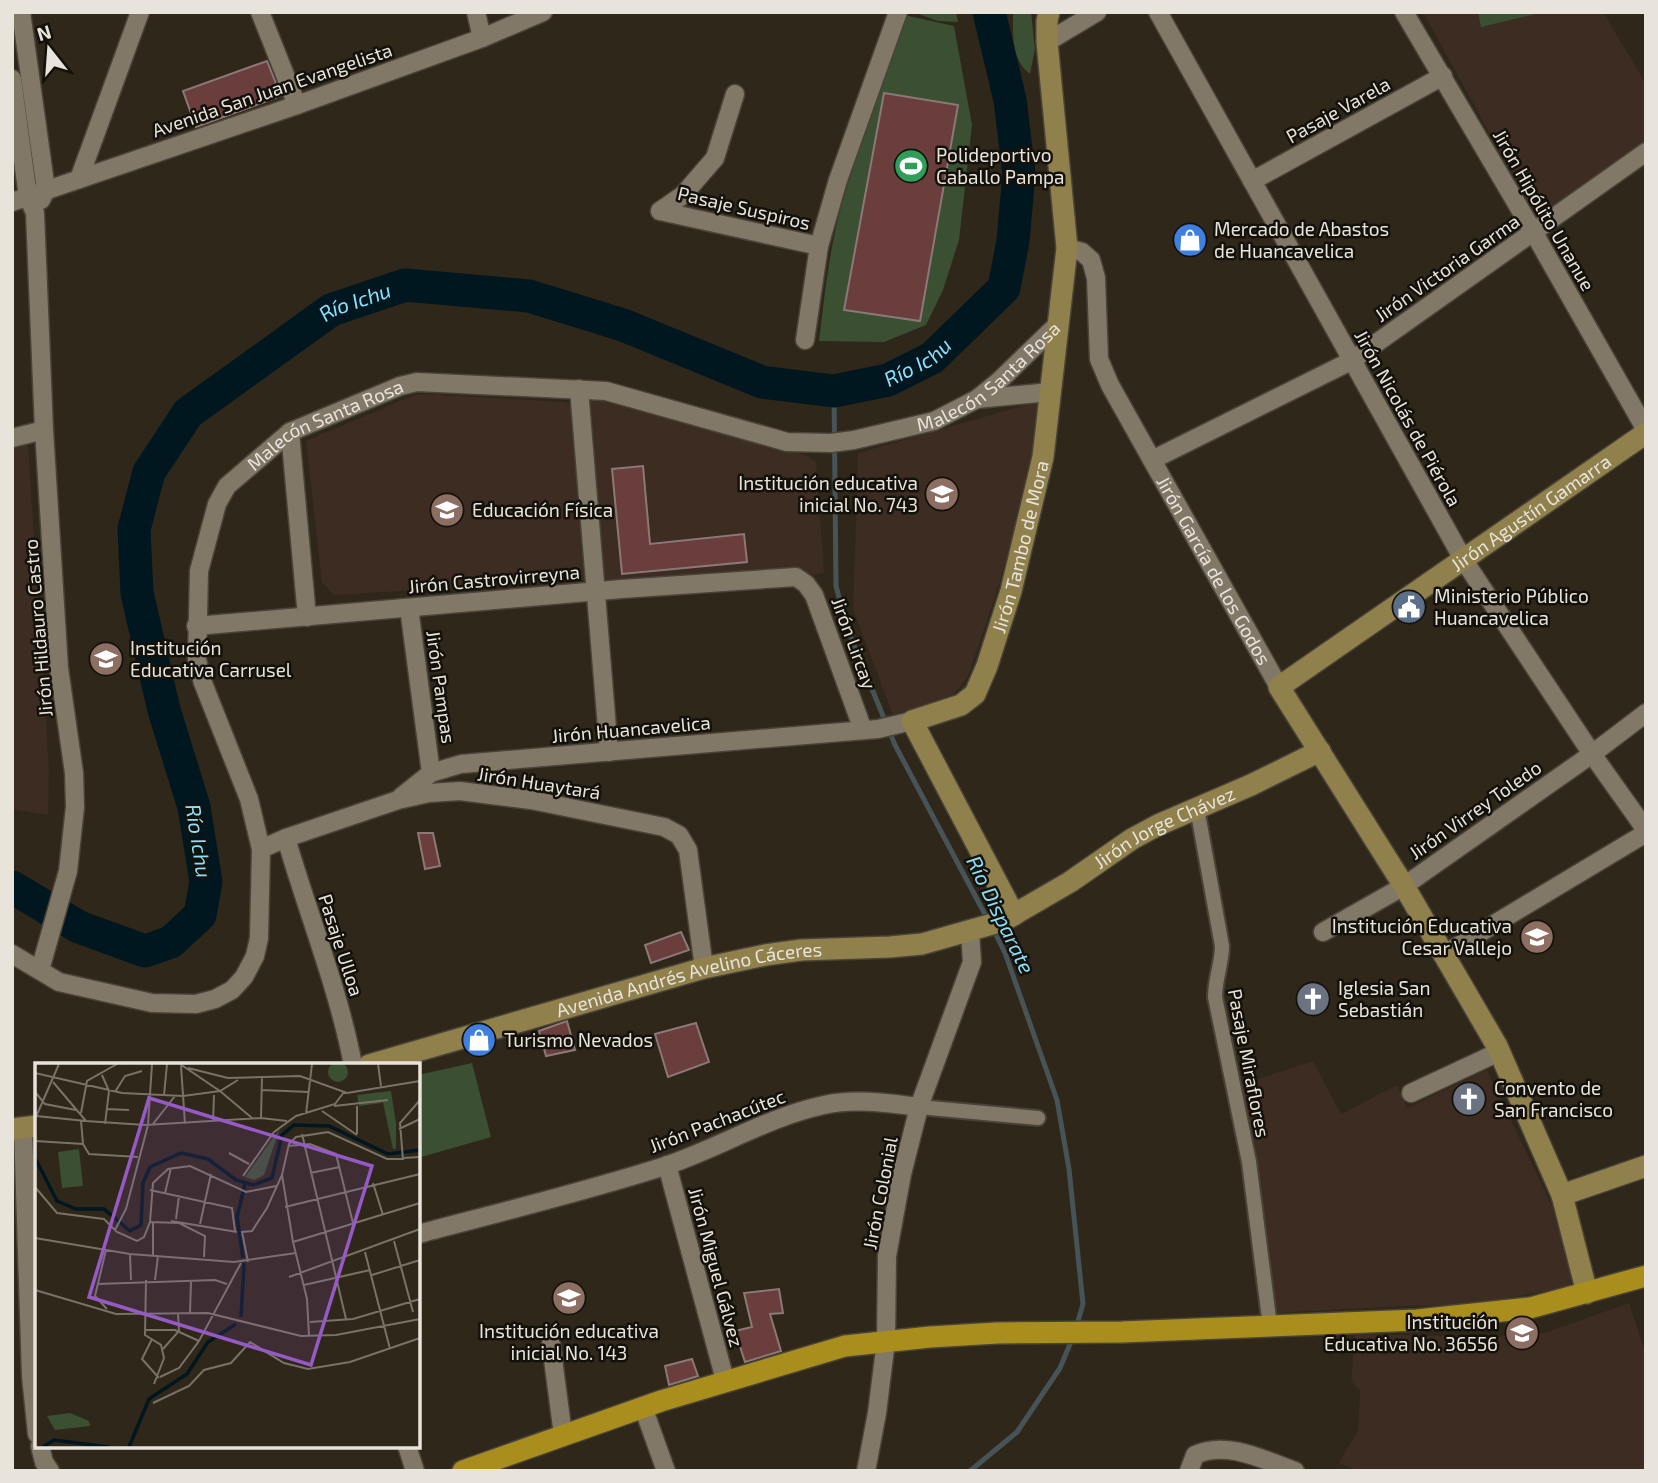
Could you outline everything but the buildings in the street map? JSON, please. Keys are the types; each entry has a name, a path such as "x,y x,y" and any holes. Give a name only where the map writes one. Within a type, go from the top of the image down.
{"highway":[{"path":"463,1471 725,1380 845,1346 930,1337 1417,1320 1530,1308 1646,1276"}],"main road":[{"name":"Malecón Santa Rosa","path":"1049,12 1047,42 1067,248 1057,325"},
{"name":"Jirón Tambo de Mora","path":"887,726 961,705 975,694 987,666 1012,591 1033,506 1043,457 1057,325"},
{"name":"Jirón Agustín Gamarra","path":"1279,687 1646,431"},
{"name":"Jirón García de los Godos","path":"1279,687 1404,886 1499,1052 1562,1195 1587,1293"},
{"path":"887,726 1008,918"},
{"name":"Jirón Jorge Chávez","path":"1008,918 1070,882 1132,839 1320,751"},
{"name":"Avenida Andrés Avelino Cáceres","path":"390,1062 553,1010 704,968 801,950 922,944 1008,918"},
{"path":"1562,1195 1646,1166"}],"street":[{"path":"21,12 46,190"},
{"path":"79,179 140,12"},
{"path":"260,12 297,105"},
{"path":"476,12 482,38"},
{"name":"Avenida San Juan Evangelista","path":"46,190 297,105 482,38 543,12"},
{"path":"805,340 818,246 838,180 898,12"},
{"path":"1047,42 1097,12"},
{"name":"Jirón Nicolás de Piérola","path":"1158,12 1463,559 1646,832"},
{"name":"Jirón Hipólito Unanue","path":"1404,12 1646,431"},
{"name":"Pasaje Varela","path":"1252,181 1443,76"},
{"name":"Jirón Hildauro Castro","path":"12,79 44,430 59,668 74,773 75,807 68,871 41,964"},
{"name":"Pasaje Suspiros","path":"735,94 715,158 683,195 660,211 818,246"},
{"name":"Jirón Victoria Garma","path":"1152,460 1351,361 1646,152"},
{"name":"Jirón Hildauro Castro","path":"25,204 46,190"},
{"name":"Jirón García de los Godos","path":"1067,248 1082,252 1091,260 1096,278 1099,359 1110,386 1279,687"},
{"name":"Malecón Santa Rosa","path":"12,954 41,964 59,982 152,1003 196,1004 215,999 232,990 250,967 259,939 261,849 249,799 203,683 197,660 199,571 217,504 227,486 290,432 400,386 417,382 606,391 788,442 854,440 934,421 977,399 1057,325"},
{"path":"579,389 609,752"},
{"path":"977,399 1050,392"},
{"path":"12,438 44,430"},
{"path":"290,432 307,617"},
{"name":"Jirón Castrovirreyna","path":"196,626 796,577"},
{"name":"Jirón Lircay","path":"796,577 806,584 814,595 887,726"},
{"name":"Jirón Pampas","path":"409,608 431,773"},
{"name":"Jirón Virrey Toledo","path":"1323,932 1404,886 1646,713"},
{"name":"Jirón Huancavelica","path":"398,800 431,773 461,764 887,726"},
{"name":"Jirón Huaytará","path":"261,849 398,800 429,793 460,791 531,800 664,827 678,835 688,850 704,968"},
{"name":"Pasaje Miraflores","path":"1197,808 1222,946 1222,959 1214,982 1215,997 1249,1162 1270,1326"},
{"path":"1443,955 1646,832"},
{"name":"Pasaje Ulloa","path":"286,838 340,1011 353,1063"},
{"name":"Jirón Colonial","path":"866,1471 886,1341 887,1256 902,1174 919,1107 972,962 974,930"},
{"path":"1411,1093 1499,1052"},
{"name":"Jirón Pachacútec","path":"420,1234 667,1165 725,1143 760,1125 826,1104 873,1101 1038,1118"},
{"path":"24,1128 35,1395"},
{"name":"Jirón Miguel Gálvez","path":"667,1165 725,1380"},
{"path":"551,1344 563,1435"},
{"path":"643,1407 666,1471"},
{"path":"40,1448 44,1462 50,1471"},
{"path":"408,1448 415,1471"},
{"path":"1192,1463 1205,1450 1231,1449 1295,1471"}],"shaded area":[{"path":"1423,12 1603,12 1646,84 1646,142 1536,218"},
{"path":"599,390 708,419 816,462 824,573 595,592 579,395"},
{"name":"Educación Física","path":"414,395 566,402 575,409 585,580 334,595 322,582 306,441"},
{"path":"1033,403 1041,405 1033,463 999,585 968,676 954,694 893,715 853,609 858,453"},
{"path":"28,444 49,769 48,815 12,809 12,448"},
{"path":"1313,1061 1341,1114 1397,1085 1407,1108 1487,1070 1552,1206 1570,1269 1571,1286 1473,1305 1275,1313 1254,1152 1241,1085"},
{"path":"1629,1303 1646,1354 1646,1471 1358,1471 1339,1463 1358,1430 1360,1390 1351,1381 1355,1334 1493,1337 1545,1333"}],"green space":[{"path":"913,12 956,12 958,22 938,21"},
{"path":"1013,12 1031,12 1035,49 1030,74 1016,54"},
{"path":"1478,12 1544,12 1481,27"},
{"name":"Polideportivo Caballo Pampa","path":"904,15 954,26 972,125 959,240 943,290 926,325 884,342 819,341 835,230"},
{"path":"472,1063 491,1137 420,1157 420,1075"}],"waterway":[{"name":"Río Ichu","path":"12,887 79,927 145,951 171,942 200,915 206,882 194,807 164,710 137,593 134,529 149,472 188,413 331,310 405,285 529,296 623,325 762,382 834,391 888,380 932,358 1004,288 1013,241 1019,174 1010,100 989,12"},
{"name":"Río Disparate","path":"834,391 836,586 847,628 895,745 988,920"},
{"name":"Río Disparate","path":"993,929 1005,953 1057,1100 1069,1169 1083,1304 1076,1328"},
{"name":"Río Disparate","path":"970,1471 1017,1432 1060,1368 1073,1337"}],"place":[{"name":"Polideportivo Caballo Pampa","path":"911,166"},
{"name":"Mercado de Abastos de Huancavelica","path":"1190,240"},
{"name":"Institución educativa inicial No. 743","path":"942,494"},
{"name":"Educación Física","path":"447,510"},
{"name":"Ministerio Público Huancavelica","path":"1409,607"},
{"name":"Institución Educativa Carrusel","path":"106,659"},
{"name":"Institución Educativa Cesar Vallejo","path":"1537,937"},
{"name":"Iglesia San Sebastián","path":"1313,999"},
{"name":"Turismo Nevados","path":"479,1040"},
{"name":"Convento de San Francisco","path":"1469,1099"},
{"name":"Institución educativa inicial No. 143","path":"569,1298"},
{"name":"Institución Educativa No. 36556","path":"1522,1333"}]}
